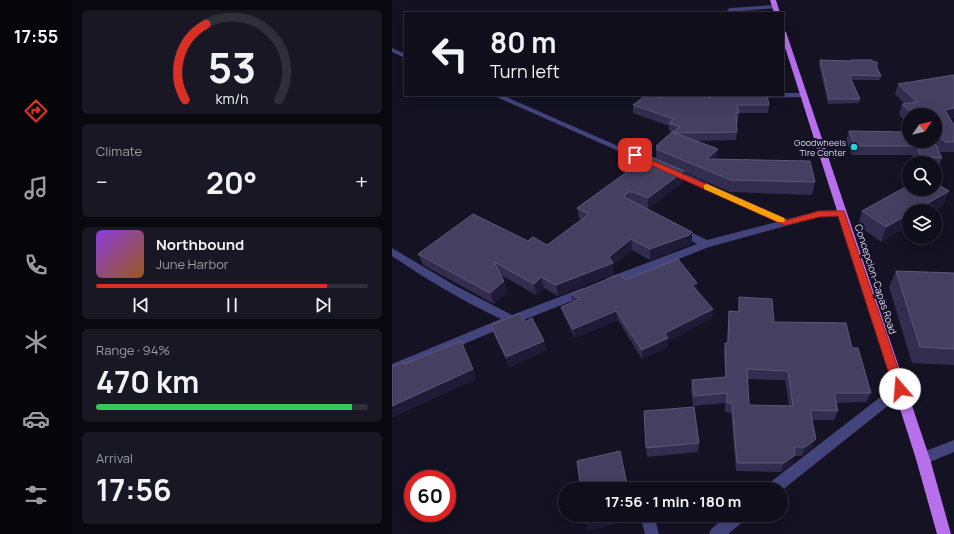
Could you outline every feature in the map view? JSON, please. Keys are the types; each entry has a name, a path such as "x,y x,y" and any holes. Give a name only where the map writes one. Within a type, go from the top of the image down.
{"main road":[{"path":"773,0 776,10"},
{"name":"Concepcion-Capas Road","path":"784,35 923,459 944,534"}],"street":[{"path":"730,10 776,10"},
{"path":"392,50 404,56"},
{"path":"784,95 804,95"},
{"path":"498,96 787,223"},
{"path":"392,369 706,244 819,214 842,213"},
{"path":"672,227 706,244"},
{"path":"392,251 418,270 512,320"},
{"path":"782,482 900,389"},
{"path":"923,459 954,446"},
{"path":"649,522 652,534"},
{"path":"716,534 731,522"}],"building":[{"path":"820,60 872,60 873,62 877,62 877,68 881,76 849,75 860,99 829,99"},
{"path":"954,75 954,108 945,110 954,125 954,142 945,142 942,139 942,108 906,108 902,104 917,102 898,84"},
{"path":"645,96 656,96 661,98 664,96 705,96 710,98 710,96 767,96 769,105 737,105 739,113 736,113 737,132 675,133 673,132 680,127 669,123 674,119 633,105"},
{"path":"849,131 902,132 902,146 855,146"},
{"path":"672,132 718,149 707,159 810,161 815,182 731,180 656,149 659,147 656,146"},
{"path":"917,148 937,148 941,156 921,156"},
{"path":"649,156 684,171 648,198 633,192 627,192 625,196 626,198 692,232 689,235 650,249 631,239 609,257 613,263 556,285 541,277 534,284 494,262 504,281 490,293 418,254 473,214 528,241 533,237 547,245 589,214 577,208"},
{"path":"942,187 949,191 942,195"},
{"path":"902,189 902,196 940,196 926,204 902,204 902,218 886,227 862,211"},
{"path":"678,259 697,283 692,285 713,309 665,333 668,338 642,350 616,311 573,329 561,307 580,299 571,294 620,274 625,280"},
{"path":"896,271 954,273 954,349 920,347"},
{"path":"739,297 772,299 774,322 846,323 852,348 858,348 871,393 834,393 838,411 810,410 816,439 805,447 794,447 795,455 784,463 737,463 732,403 727,403 727,393 694,396 692,380 726,377 725,343 728,343 729,311 739,312","holes":["747,369 788,371 793,406 749,405"]},
{"path":"520,313 525,322 532,318 544,341 506,357 491,325"},
{"path":"461,341 473,369 392,406 392,367 405,362 405,364"},
{"path":"694,407 699,443 646,448 644,411"},
{"path":"620,451 627,482 580,482 577,461"}],"slow traffic":[{"path":"707,187 781,220"}],"place":[{"name":"Goodwheels Tire Center","path":"854,147"}],"route":[{"path":"635,155 787,223 819,214 842,213 900,389"}]}
